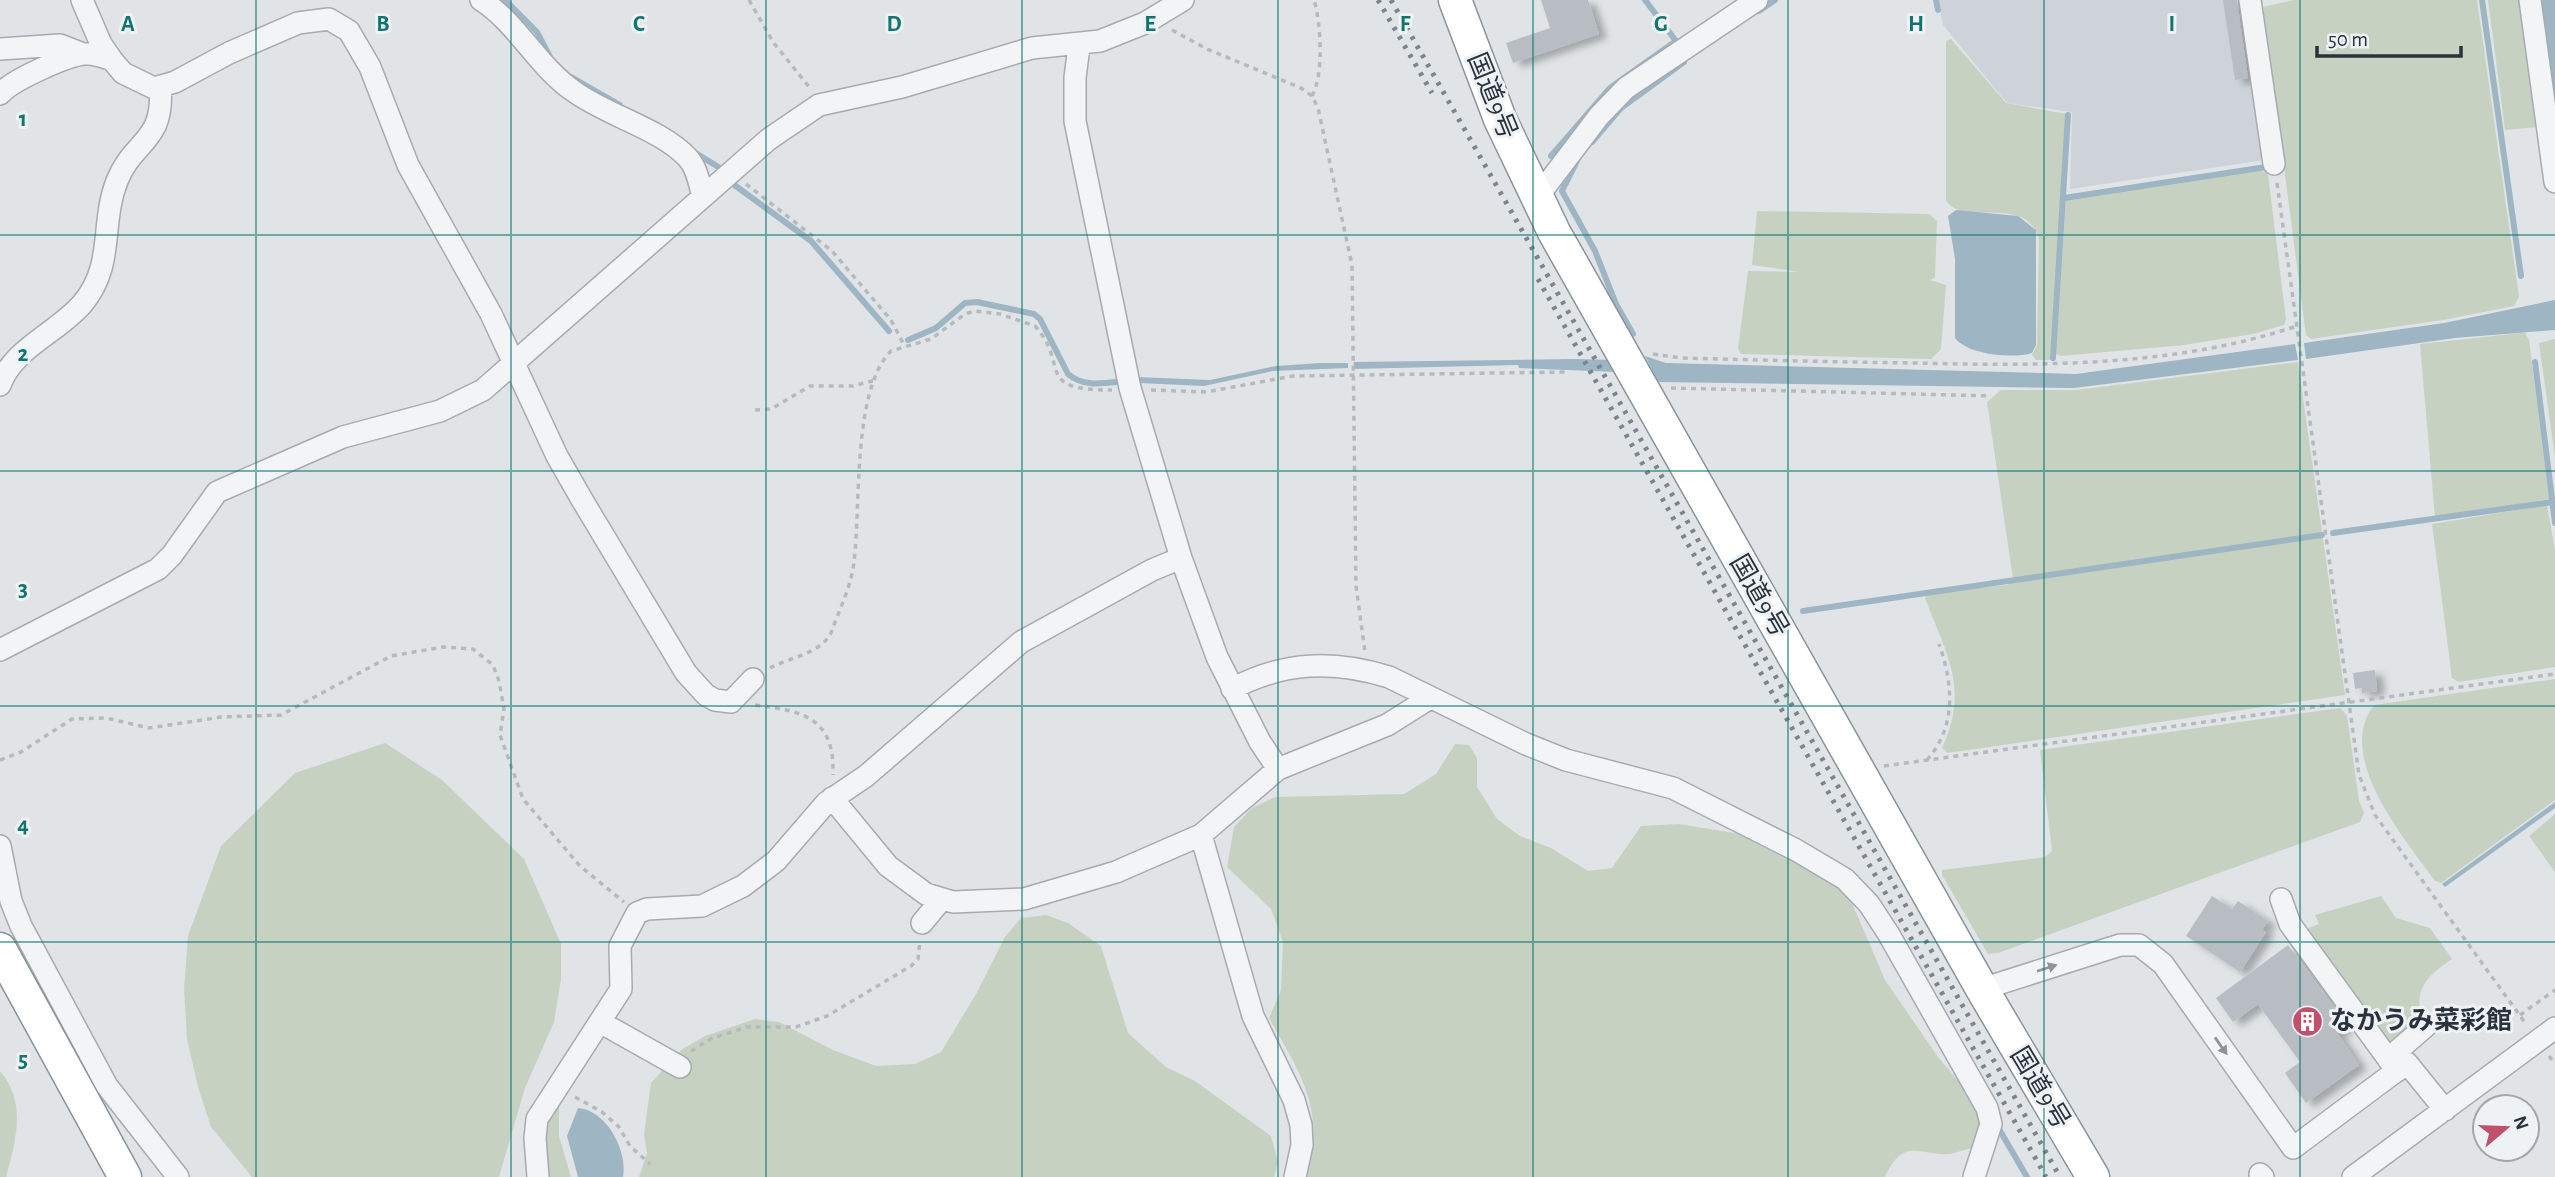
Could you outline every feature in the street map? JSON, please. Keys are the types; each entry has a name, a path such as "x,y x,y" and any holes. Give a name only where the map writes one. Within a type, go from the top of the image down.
{"highway":[{"name":"国道9号","path":"1454,0 1500,119 1536,199 1982,989 2093,1177"},
{"path":"0,949 125,1177"}],"street":[{"path":"82,0 101,44 112,60 135,81 160,88 298,23 329,19 339,22 349,31 370,66 400,148 491,314 563,467 686,673 697,687 715,700 731,702 754,679"},
{"path":"481,0 506,21 536,56 572,91 681,151 696,172 703,197"},
{"path":"2,645 158,569 172,555 217,492 343,437 455,406 483,390 730,172 791,122 819,105 902,87 1032,48 1079,46 1115,36 1159,16 1183,0"},
{"path":"1536,199 1599,116 1626,88 1758,0"},
{"path":"2250,0 2274,164"},
{"path":"2530,0 2555,183"},
{"path":"0,49 60,44 83,54 112,60"},
{"path":"1079,46 1074,78 1075,121 1130,388 1204,628 1232,689 1260,742 1278,769"},
{"path":"0,93 18,78 83,54"},
{"path":"0,385 17,359 81,305 92,291 105,261 108,210 116,183 121,172 158,125 160,88"},
{"path":"538,1177 535,1138 537,1119 621,989 620,946 633,919 642,911 702,906 743,886 776,861 832,798 866,776 922,724 1032,634 1152,570 1181,558"},
{"path":"1232,689 1249,680 1299,665 1322,664 1367,670 1389,677 1566,760 1648,780 1702,801 1829,868 1858,890 1888,933 1987,1108 1991,1125 1974,1177"},
{"path":"832,798 888,866 911,885 941,900 997,902 1047,894 1116,872 1201,835 1278,769 1387,725 1430,698"},
{"path":"1201,835 1253,1016 1294,1100 1301,1125 1302,1145 1296,1177"},
{"path":"0,846 11,901 21,926 82,1040 107,1086 178,1177"},
{"path":"2281,899 2290,924 2392,1065"},
{"path":"922,923 941,900"},
{"path":"1982,989 2120,945 2129,943 2148,949 2163,964 2293,1148 2392,1065 2427,1025"},
{"path":"600,1022 678,1066"},
{"path":"2353,1177 2555,1028"},
{"path":"2392,1065 2407,1063 2445,1110"}],"path":[{"path":"749,0 772,42 806,83 819,105"},
{"path":"1312,96 1317,86 1320,28 1314,0"},
{"path":"1159,16 1174,31 1207,49 1301,88 1312,96 1318,108 1352,265 1356,586 1367,670"},
{"path":"2274,164 2359,775 2375,815 2518,1014 2555,990"},
{"path":"730,172 832,251 891,320 905,347"},
{"path":"754,679 786,660 826,643 831,633 854,564 863,427 876,380 885,357 891,351 931,340 965,314 984,310 1035,326 1058,376 1065,384 1075,389 1117,390"},
{"path":"1618,348 1681,358 2036,366 2108,362 2252,341 2297,326"},
{"path":"1141,390 1206,392 1293,376 1566,372"},
{"path":"755,410 771,410 810,386 853,386 876,380"},
{"path":"1640,387 1991,396"},
{"path":"1927,761 1945,733 1950,698 1949,676 1938,644"},
{"path":"0,760 21,752 54,728 72,719 106,718 149,728 221,717 266,718 299,708 391,656 443,647 472,649 493,665 499,681 504,709 500,735 523,799 599,884 642,911"},
{"path":"1885,766 2555,674"},
{"path":"738,697 751,705 791,710 820,726 833,750 832,798"},
{"path":"678,1066 711,1039 746,1027 796,1027 827,1016 856,1000 918,959 922,923"},
{"path":"559,1088 602,1112 620,1127 630,1146 650,1164"}],"shaded area":[{"path":"1938,0 2241,0 2265,160 2070,189 2072,112 2007,103 1943,25"}],"green space":[{"path":"2294,0 2477,0 2519,297 2514,306 2443,320 2311,339 2306,335 2263,7"},
{"path":"2488,0 2524,0 2538,127 2505,130"},
{"path":"1951,39 2006,103 2067,114 2050,360 2036,360 2032,355 2037,345 2039,239 2032,225 2022,217 1954,208 1946,200 1946,41"},
{"path":"2259,169 2268,174 2286,319 2284,325 2253,334 2184,345 2061,356 2056,354 2066,199"},
{"path":"1757,211 1929,214 1937,221 1935,278 1930,280 1946,285 1941,349 1931,359 1741,354 1738,349 1748,271 1800,272 1752,265"},
{"path":"2525,333 2529,340 2549,499 2435,518 2420,344"},
{"path":"2555,339 2555,457 2539,343"},
{"path":"2298,362 2345,695 1948,753 1942,748 1950,727 1954,689 1947,654 1925,598 1928,593 2008,585 2013,579 1987,402 2001,390 2076,390"},
{"path":"2547,505 2555,550 2555,667 2459,682 2452,678 2432,524"},
{"path":"2555,679 2555,800 2441,883 2435,881 2392,821 2368,772 2362,749 2364,726 2374,705"},
{"path":"2340,708 2347,715 2359,801 2364,813 2360,822 1998,953 1988,954 1942,875 1942,870 2045,857 2052,851 2040,750"},
{"path":"385,743 442,780 524,859 561,944 561,980 554,1022 525,1088 499,1177 252,1177 211,1127 198,1087 187,1039 184,988 188,936 221,846 295,773"},
{"path":"1455,744 1469,745 1477,758 1477,787 1497,819 1520,836 1551,848 1588,871 1612,868 1641,826 1679,824 1746,835 1817,871 1849,896 1885,980 1938,1057 1976,1102 1981,1127 1972,1148 1950,1154 1906,1152 1892,1164 1885,1177 1303,1177 1311,1155 1312,1114 1300,1076 1269,1018 1281,990 1283,942 1271,909 1227,867 1234,827 1252,808 1275,797 1404,794 1436,774"},
{"path":"2555,814 2555,872 2529,836"},
{"path":"2381,896 2396,918 2430,928 2452,959 2424,984 2420,1000 2423,1020 2392,1042 2388,1042 2306,929 2319,924 2315,915"},
{"path":"1046,915 1068,923 1101,946 1128,1033 1166,1067 1195,1081 1271,1136 1278,1162 1274,1177 639,1177 647,1153 644,1134 651,1083 681,1050 705,1036 755,1019 779,1022 833,1050 876,1066 915,1064 941,1052 975,996 1005,937 1021,918"},
{"path":"0,1071 14,1096 17,1122 6,1177 0,1177"},
{"path":"555,1104 559,1106 559,1136 571,1177 541,1177 539,1133"}],"water":[{"path":"2541,0 2555,0 2555,111"},
{"path":"1956,210 2018,216 2036,230 2036,345 2032,353 2014,356 1980,352 1961,344 1955,338 1955,259 1948,216"},
{"path":"2555,300 2555,330 2455,338 2306,359 2304,343 2444,323"},
{"path":"2295,344 2298,360 2074,388 1658,382 1645,356 1666,363 2076,374"},
{"path":"1622,360 1616,372 1519,368 1518,365 1353,369 1354,362"},
{"path":"1348,363 1348,368 1273,371 1204,386 1139,383 1136,377 1210,380 1276,366"},
{"path":"2555,802 2555,808 2445,887 2442,884"},
{"path":"578,1108 598,1116 613,1134 622,1156 623,1177 578,1177 567,1136"}],"building":[{"path":"1541,0 1588,0 1599,34 1513,63 1506,43 1550,28"},
{"path":"2223,0 2237,0 2248,78 2235,80"},
{"path":"2375,670 2377,691 2362,693 2362,688 2355,689 2353,673"},
{"path":"2212,896 2232,909 2238,901 2268,921 2262,930 2266,932 2240,972 2186,936"},
{"path":"2288,945 2347,1025 2337,1033 2359,1065 2306,1103 2285,1073 2300,1062 2258,1004 2233,1022 2216,998"}],"waterway":[{"path":"505,0 537,32 551,59"},
{"path":"1551,156 1610,88 1676,41 1645,0"},
{"path":"1759,11 1775,0"},
{"path":"1936,0 1938,10"},
{"path":"2482,0 2521,276"},
{"path":"1592,142 1621,108 1684,62"},
{"path":"571,77 620,105"},
{"path":"2053,358 2068,115"},
{"path":"694,152 720,168"},
{"path":"1577,161 1562,191 1595,251 1616,304 1633,334"},
{"path":"2064,198 2266,167"},
{"path":"733,184 811,241 889,331"},
{"path":"908,340 936,328 965,303 977,302 1034,314 1040,319 1068,374 1073,378 1091,383 1117,382"},
{"path":"2535,362 2555,523"},
{"path":"2333,533 2552,502"},
{"path":"1803,611 2322,535"},
{"path":"1999,1129 2027,1177"}],"railway":[{"path":"1378,0 1432,93"},
{"path":"1391,0 2060,1177"},
{"path":"1538,279 2046,1177"}],"place":[{"name":"なかうみ菜彩館","path":"2307,1021"}]}
